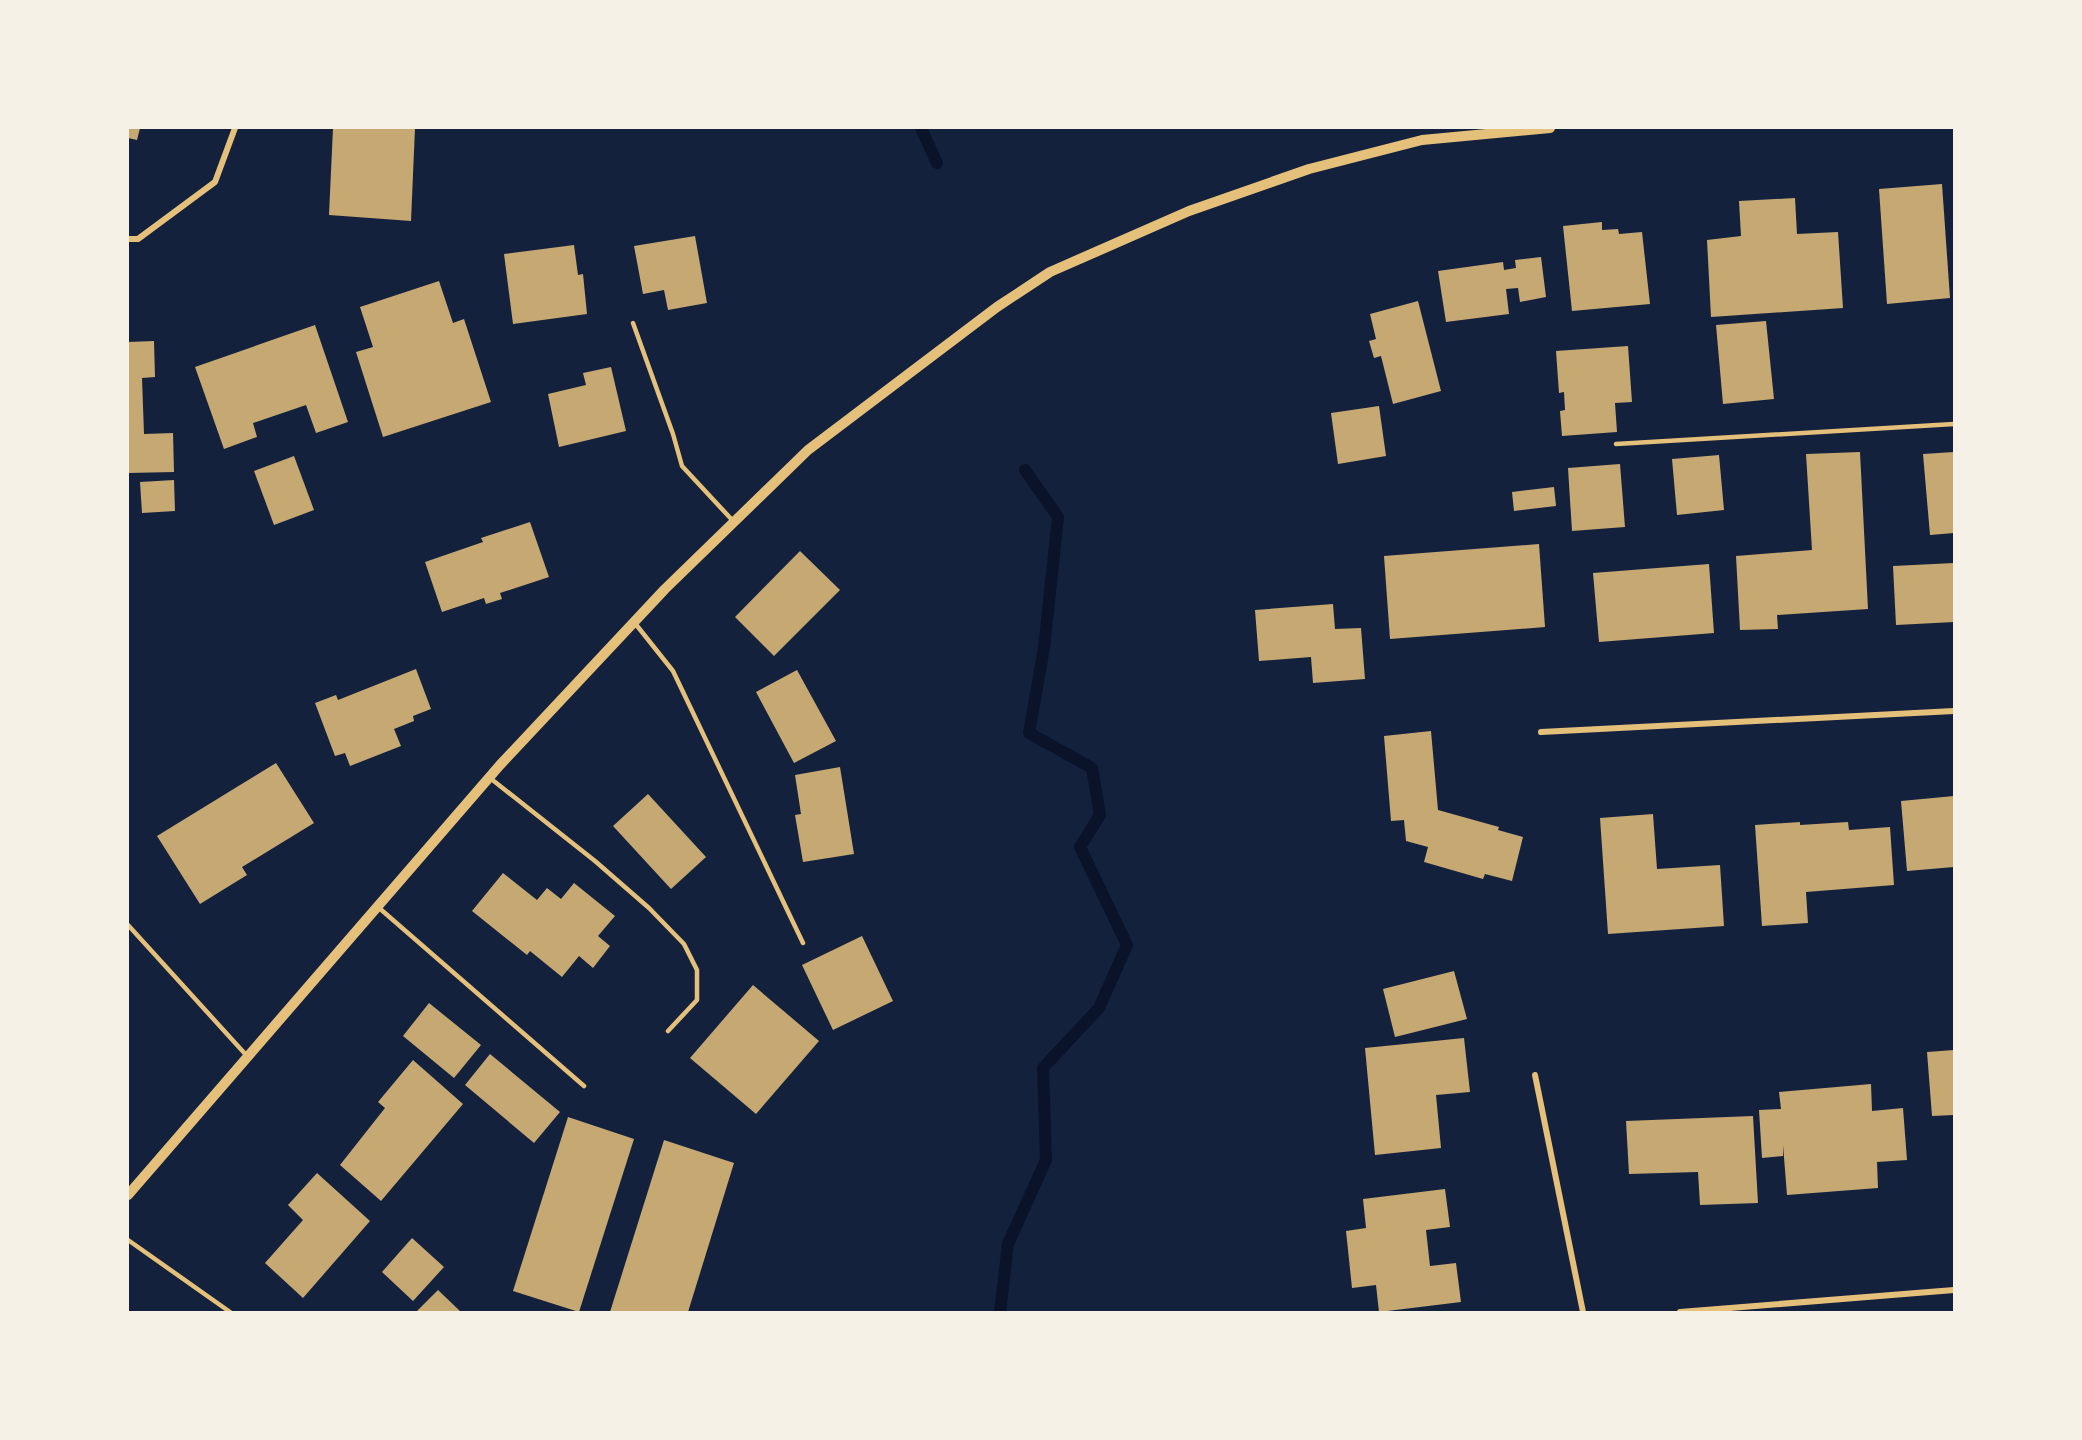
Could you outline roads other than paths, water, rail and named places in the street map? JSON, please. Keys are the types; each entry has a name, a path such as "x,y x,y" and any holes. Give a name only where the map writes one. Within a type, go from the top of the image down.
{"street":[{"path":"128,239 138,239 215,182 235,128"},
{"path":"128,1195 490,778 634,622 808,450 997,307 1050,272 1189,211 1309,169 1422,140 1520,128 1550,128"},
{"path":"1541,732 1954,711"},
{"path":"1535,1075 1583,1312"},
{"path":"1680,1312 1954,1290"}],"lane":[{"path":"633,323 673,434 682,466 734,522"},
{"path":"1616,444 1954,424"},
{"path":"634,622 673,671 803,943"},
{"path":"490,778 596,861 649,908 684,944 697,970 697,1000 668,1031"},
{"path":"378,907 584,1086"},
{"path":"128,925 248,1057"},
{"path":"128,1240 230,1312"}],"waterway":[{"path":"921,128 937,163"},
{"path":"1000,1312 1008,1244 1046,1160 1043,1068 1099,1008 1127,945 1080,847 1100,815 1092,768 1029,733 1044,648 1058,517 1025,470"}]}
